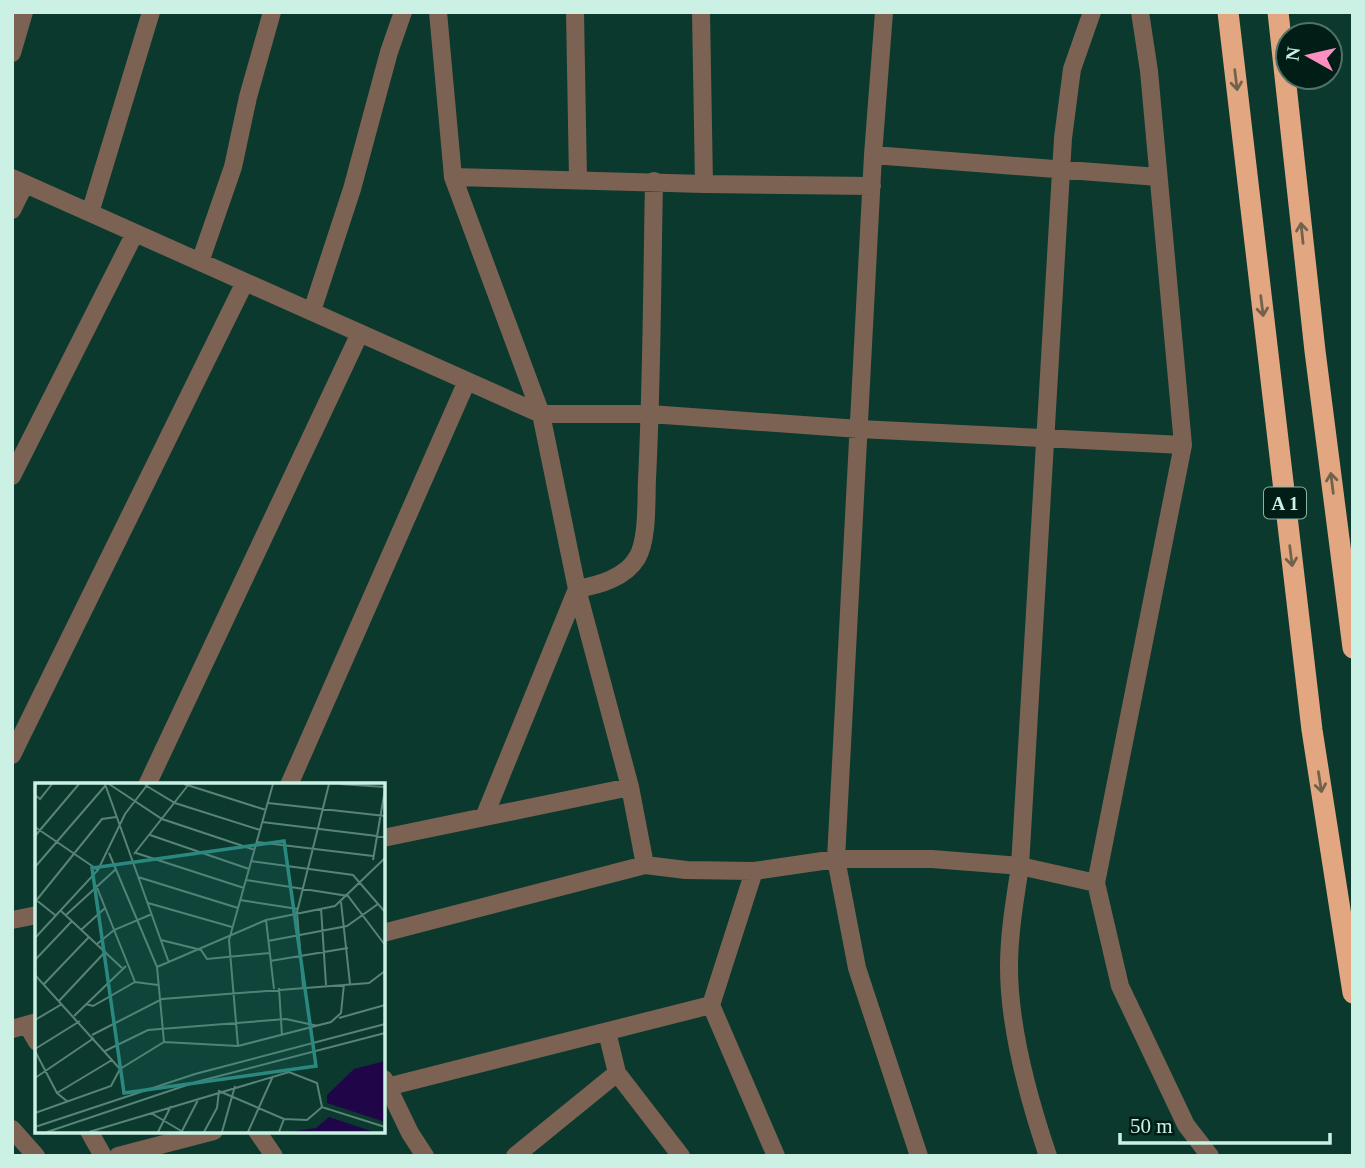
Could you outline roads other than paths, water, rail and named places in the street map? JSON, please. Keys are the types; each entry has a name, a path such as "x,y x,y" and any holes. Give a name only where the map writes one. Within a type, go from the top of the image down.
{"highway":[{"name":"A 1","path":"1228,12 1312,730 1353,993"},
{"name":"A 1","path":"1278,12 1315,351 1353,648"}],"street":[{"path":"12,52 24,12"},
{"path":"90,213 151,12"},
{"path":"200,262 233,167 248,97 272,12"},
{"path":"312,311 352,189 389,52 403,12"},
{"path":"438,12 453,177 541,414 577,589 630,787 645,865"},
{"path":"575,12 578,180"},
{"path":"701,12 704,184"},
{"path":"877,12 884,12 873,155 836,859 857,968 919,1156"},
{"path":"1048,1156 1034,1114 1022,1060 1010,980 1013,915 1020,866 1063,138 1072,69 1092,12"},
{"path":"1140,12 1149,71 1183,445 1096,883 1120,986 1186,1125 1210,1156"},
{"path":"873,155 1158,177"},
{"path":"453,177 872,186"},
{"path":"12,210 19,181 541,414 650,414 859,429 1183,445"},
{"path":"577,589 596,586 620,575 638,558 644,531 650,414 654,181"},
{"path":"12,476 135,233"},
{"path":"12,755 246,282"},
{"path":"149,783 360,333"},
{"path":"290,783 467,381"},
{"path":"485,816 577,589"},
{"path":"385,838 630,787"},
{"path":"385,932 645,865 686,870 754,871 836,859 932,859 1020,866 1096,883"},
{"path":"754,871 711,1005 776,1156"},
{"path":"12,920 35,915"},
{"path":"385,1085 711,1005"},
{"path":"607,1032 618,1073 681,1156"},
{"path":"515,1156 618,1073"},
{"path":"385,1087 425,1156"},
{"path":"90,1133 103,1156"},
{"path":"118,1156 206,1133"},
{"path":"258,1133 274,1156"},
{"path":"14,1134 36,1156"}]}
